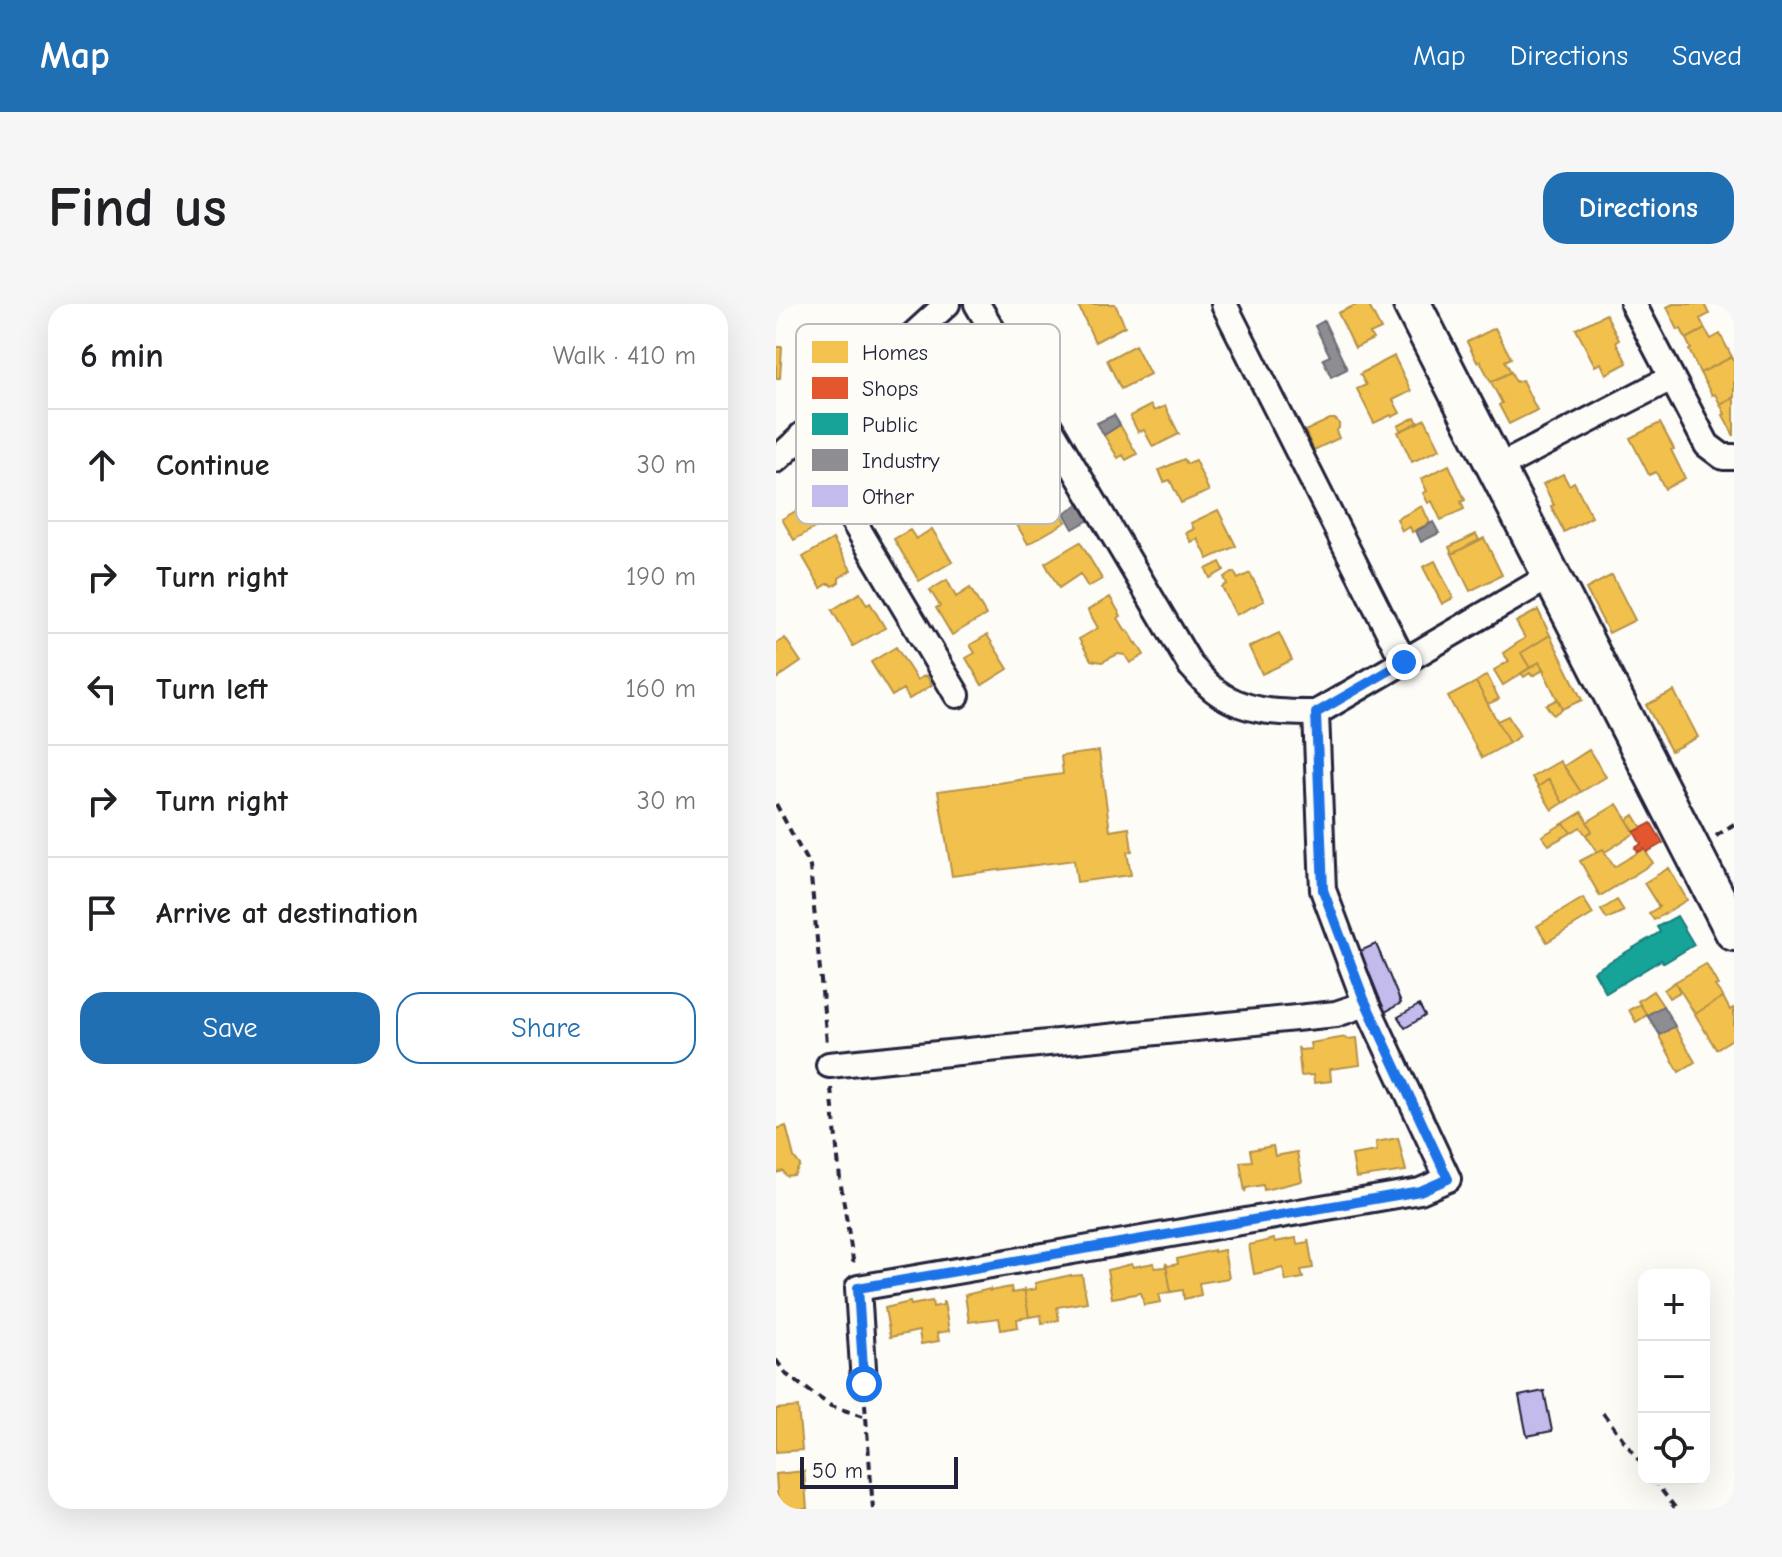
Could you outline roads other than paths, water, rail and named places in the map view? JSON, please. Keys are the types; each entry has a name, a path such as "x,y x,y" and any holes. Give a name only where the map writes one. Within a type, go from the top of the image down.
{"street":[{"path":"924,324 947,304"},
{"path":"977,304 989,324"},
{"path":"1224,304 1404,662"},
{"path":"1412,304 1734,932"},
{"path":"1633,304 1707,445 1723,457 1734,457"},
{"path":"1497,468 1671,378"},
{"path":"776,460 792,438"},
{"path":"1060,444 1191,666 1211,688 1249,709 1316,713 1552,575"},
{"path":"847,524 957,695"},
{"path":"864,1384 858,1288 1420,1191 1448,1179 1366,1004 1323,890 1316,713"},
{"path":"829,1065 1336,1014 1366,1004"}]}
